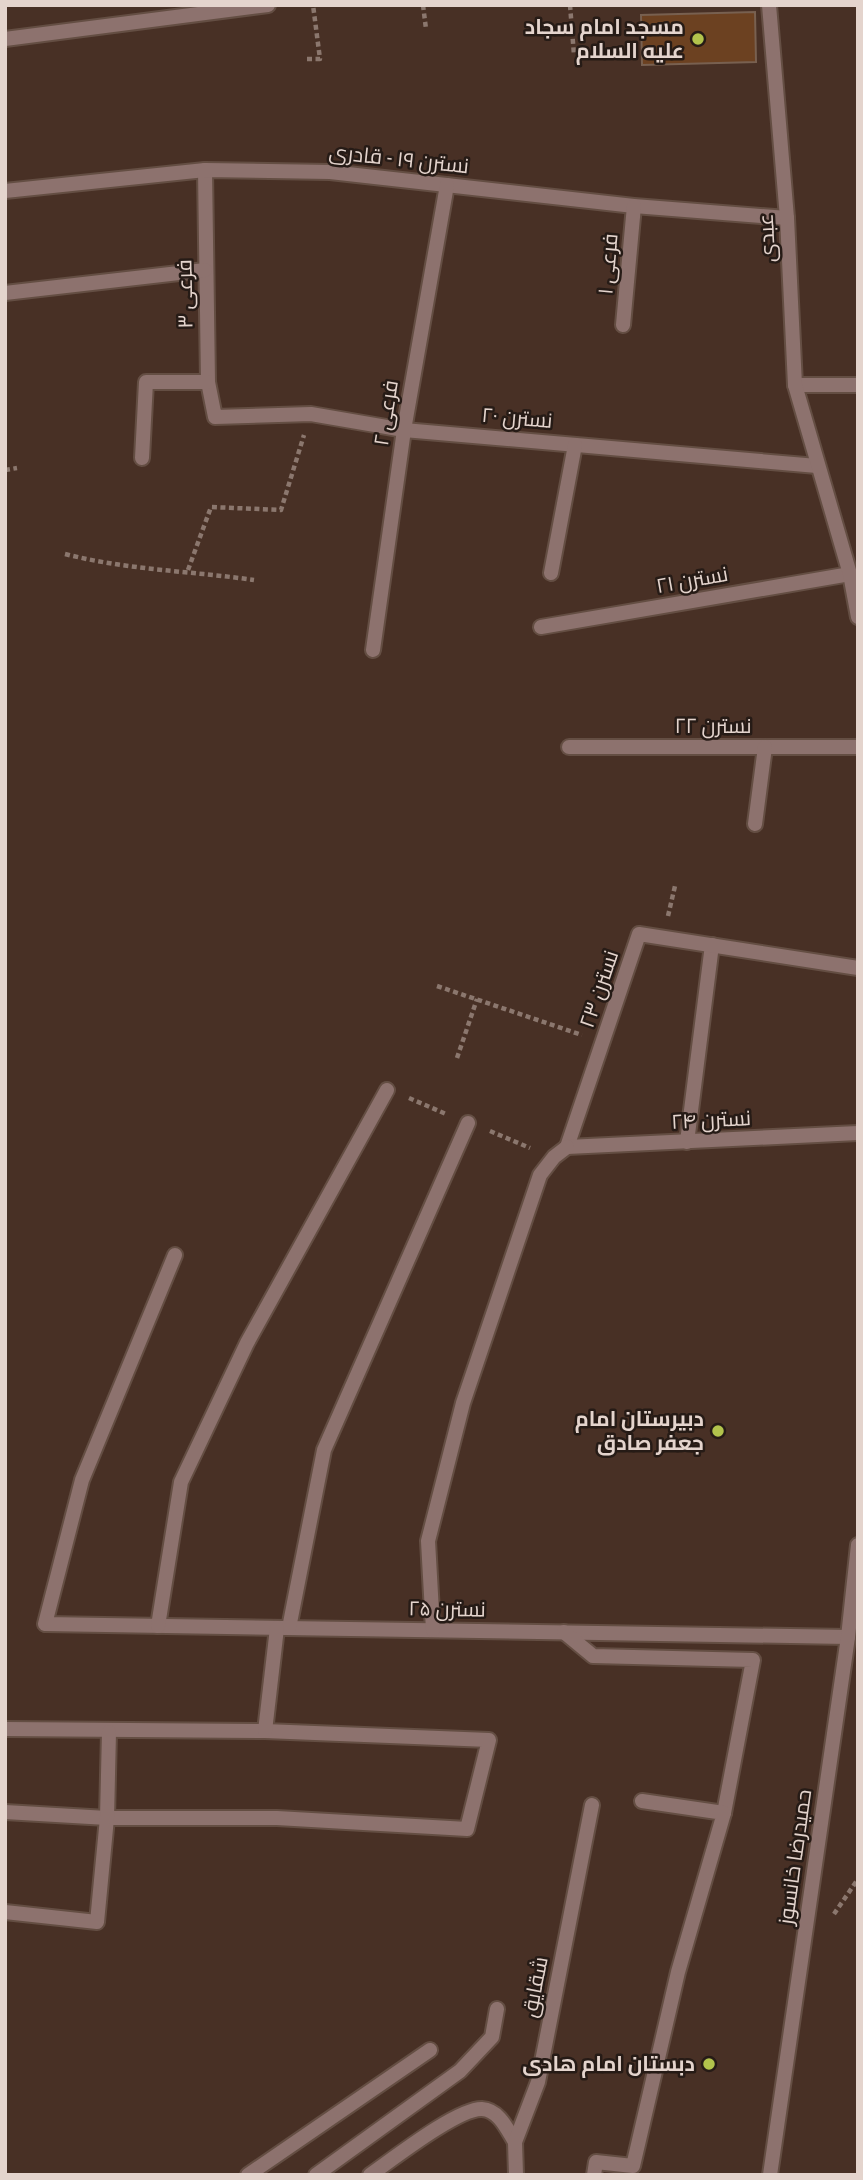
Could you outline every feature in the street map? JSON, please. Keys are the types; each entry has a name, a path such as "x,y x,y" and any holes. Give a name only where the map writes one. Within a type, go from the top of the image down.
{"street":[{"path":"5,38 268,5"},
{"name":"عبدی","path":"769,5 787,218 795,385 817,466"},
{"name":"نسترن ۱۹ - قادری","path":"5,191 205,170 330,172 634,206 787,218"},
{"name":"فرعی ۳","path":"205,170 208,382 215,416"},
{"name":"فرعی ۲","path":"373,650 404,429 447,185"},
{"name":"فرعی ۱","path":"623,324 634,206"},
{"path":"5,293 205,270"},
{"path":"142,458 146,382 208,382"},
{"path":"795,385 858,385"},
{"name":"نسترن ۲۰","path":"215,416 310,414 404,429 817,466"},
{"path":"551,573 576,445"},
{"path":"817,466 850,574 858,617"},
{"name":"نسترن ۲۱","path":"541,626 850,574"},
{"name":"نسترن ۲۲","path":"569,747 858,747"},
{"path":"755,824 765,747"},
{"name":"نسترن ۲۳","path":"567,1147 639,934 858,968"},
{"path":"687,1142 712,945"},
{"path":"158,1626 181,1482 247,1343 387,1090"},
{"path":"265,1731 283,1628 324,1450 468,1123"},
{"name":"نسترن ۲۴","path":"567,1147 858,1133"},
{"path":"433,1630 428,1541 463,1403 540,1175 554,1157 567,1147"},
{"name":"نسترن ۲۵","path":"175,1255 82,1480 45,1624 849,1637"},
{"name":"حمیدرضا خانسوز","path":"770,2175 849,1637 858,1545"},
{"path":"564,1632 593,1656 753,1660 724,1813 678,1972 633,2166 596,2162 594,2175"},
{"path":"5,1729 109,1732 265,1731 489,1740 467,1829 277,1818 107,1818 5,1812"},
{"path":"5,1912 97,1922 107,1818 109,1732"},
{"path":"642,1801 724,1813"},
{"name":"شقایق","path":"516,2175 515,2142 538,2082 592,1805"},
{"path":"316,2175 460,2071 492,2037 497,2010"},
{"path":"248,2175 430,2050"},
{"path":"370,2175 463,2112 484,2109 500,2118 515,2142"}],"path":[{"path":"307,59 320,59 313,5"},
{"path":"423,5 426,29"},
{"path":"570,5 573,55"},
{"path":"188,570 211,507 281,510 310,414"},
{"path":"5,470 17,468"},
{"path":"65,554 107,565 188,570 254,580"},
{"path":"438,986 603,1041"},
{"path":"457,1058 477,999"}],"building":[{"name":"مسجد امام سجاد علیه السلام","path":"755,12 756,62 642,65 641,15"}],"place":[{"name":"مسجد امام سجاد علیه السلام","path":"698,39"},
{"name":"دبیرستان امام جعفر صادق","path":"718,1431"},
{"name":"دبستان امام هادی","path":"709,2064"}]}
